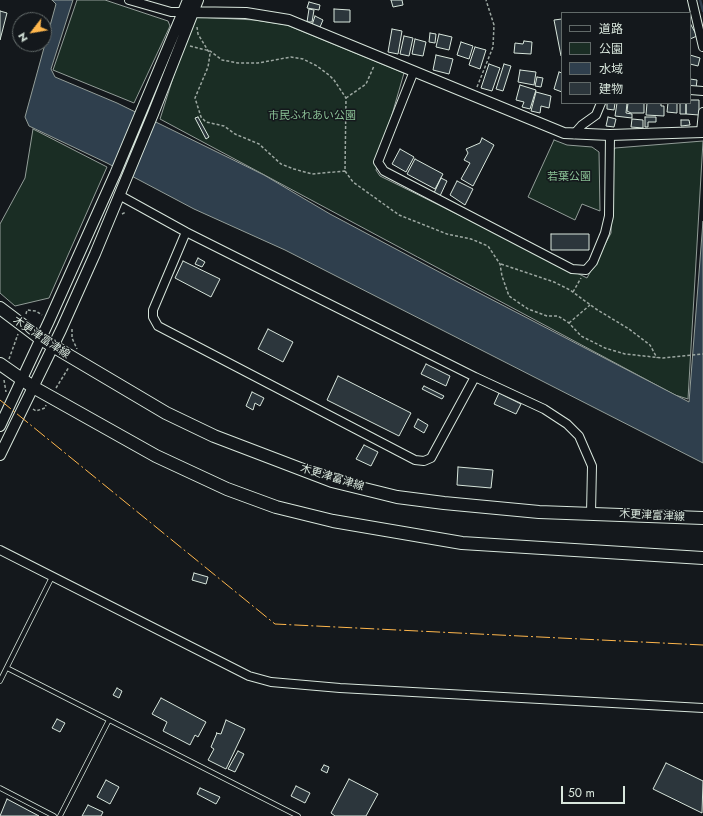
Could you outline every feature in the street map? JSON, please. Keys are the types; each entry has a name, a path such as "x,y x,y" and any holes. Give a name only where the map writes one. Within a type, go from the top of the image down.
{"main road":[{"name":"木更津富津線","path":"0,308 53,347 166,413 214,436 332,481 397,497 444,503 539,512 703,518"},
{"path":"3,366 33,387 156,456 227,489 276,507 333,521 462,543 703,558"}],"street":[{"path":"129,0 171,12 246,13 289,20 564,133 610,135 702,132 703,112"},
{"path":"0,455 53,347 95,254 153,114 182,43 188,12 188,0"},
{"path":"0,426 115,174 142,109 188,12 198,0"},
{"path":"692,0 703,47"},
{"path":"414,71 378,162 384,171 572,269 586,270 592,262 599,248 609,216 610,135"},
{"path":"691,90 703,91"},
{"path":"574,134 582,125 596,115 601,104"},
{"path":"119,195 186,232 475,377 544,409 567,424 579,436 592,466 590,513"},
{"path":"186,232 153,310 153,317 158,326 416,460 424,462 430,458 475,377"},
{"path":"0,550 249,676 271,682 340,688 703,708"}],"lane":[{"path":"0,681 52,577"},
{"path":"7,668 298,816"},
{"path":"60,816 109,720"},
{"path":"0,788 54,816"}],"path":[{"path":"473,96 493,47 494,25 486,0"},
{"path":"197,24 198,34 210,54 208,67 195,98 201,116 206,122 224,126 234,134 259,144 281,164 294,169 312,174 345,171"},
{"path":"182,43 207,50 222,60 238,63 258,63 291,57 303,59 317,66 334,80 346,98 345,171 353,182 399,215 447,234 471,239 488,246 500,264 502,276 509,296 528,309 547,316 558,316 569,323 581,336 605,348 624,354 657,358 703,354"},
{"path":"346,98 366,84 376,56"},
{"path":"500,264 508,268 554,282 573,292 590,305 629,329 650,345 657,358"},
{"path":"573,292 586,270"},
{"path":"569,323 590,305"},
{"path":"6,393 3,366 22,325 27,310 36,311"},
{"path":"36,411 44,408 78,352 72,338"}],"green space":[{"path":"77,0 105,0 168,21 170,26 134,103 53,70"},
{"name":"市民ふれあい公園","path":"197,17 255,20 287,25 404,73 376,170 380,176 587,278 611,233 613,151 615,148 703,141 688,399 675,395 160,119 184,43"},
{"path":"33,129 107,167 49,298 15,306 0,293 0,224 25,178"},
{"name":"若葉公園","path":"554,140 567,145 592,147 599,152 600,211 582,204 575,220 528,197"}],"water":[{"path":"52,0 73,0 51,69 55,77 117,103 264,175 330,214 689,402 703,221 703,463 285,250 194,209 107,163 29,126 25,117 43,52 52,52 52,19 56,4"}],"building":[{"path":"391,0 402,0 403,5 393,7"},
{"path":"309,2 320,5 319,10 307,8"},
{"path":"309,9 314,10 312,22 307,22"},
{"path":"334,9 350,10 350,22 334,22"},
{"path":"0,11 7,13 0,40"},
{"path":"315,16 323,20 320,27 312,25"},
{"path":"561,19 561,56 554,20"},
{"path":"691,25 697,36 691,39"},
{"path":"392,29 402,31 398,54 388,52"},
{"path":"430,33 436,34 435,43 429,42"},
{"path":"439,34 452,37 449,50 436,47"},
{"path":"404,36 413,38 409,56 400,54"},
{"path":"415,39 426,42 423,56 412,54"},
{"path":"524,41 532,42 531,54 514,53 515,43 523,44"},
{"path":"461,42 473,46 469,59 457,55"},
{"path":"475,47 486,50 480,69 469,65"},
{"path":"436,55 453,59 449,74 433,70"},
{"path":"691,55 700,58 698,66 691,64"},
{"path":"489,64 500,68 492,91 481,88"},
{"path":"504,64 511,66 503,91 496,89"},
{"path":"520,70 536,72 534,85 518,82"},
{"path":"559,72 561,73 561,92 554,89"},
{"path":"537,77 543,78 541,87 535,86"},
{"path":"691,79 697,80 696,88 691,87"},
{"path":"520,85 536,90 530,109 522,107 524,102 516,100"},
{"path":"536,92 551,96 549,108 541,106 540,113 531,111"},
{"path":"691,100 699,100 699,115 686,114 686,104 691,104"},
{"path":"607,104 615,104 614,110 607,109"},
{"path":"617,104 627,104 626,113 632,114 632,118 615,116"},
{"path":"628,104 644,104 644,113 631,113 627,111"},
{"path":"647,104 661,104 661,106 664,106 664,116 646,115"},
{"path":"668,104 677,104 677,113 667,112"},
{"path":"680,104 686,104 686,114 680,114"},
{"path":"198,117 209,137 206,139 195,118"},
{"path":"608,117 616,119 614,127 606,126"},
{"path":"645,117 656,117 656,122 648,122 648,127 645,127"},
{"path":"632,119 643,120 643,128 631,127"},
{"path":"681,120 689,120 690,125 681,126"},
{"path":"482,138 494,145 473,186 461,179 470,163 464,160 468,153 466,149 480,143"},
{"path":"400,149 414,157 406,172 392,164"},
{"path":"415,159 443,174 435,189 407,174"},
{"path":"441,178 447,181 440,196 434,193"},
{"path":"457,181 473,189 465,205 450,195"},
{"path":"551,234 589,234 589,250 551,250"},
{"path":"198,258 205,262 202,267 195,264"},
{"path":"183,261 220,279 211,297 175,278"},
{"path":"268,329 293,342 283,362 258,349"},
{"path":"426,364 450,376 446,386 421,374"},
{"path":"338,376 411,413 399,436 327,400"},
{"path":"424,386 444,396 442,399 422,389"},
{"path":"252,392 264,398 260,406 255,403 253,410 246,406"},
{"path":"499,393 521,404 516,414 494,404"},
{"path":"418,419 428,425 424,433 414,427"},
{"path":"364,445 378,452 371,466 356,459"},
{"path":"458,467 493,470 491,488 457,485"},
{"path":"194,573 208,577 206,584 192,580"},
{"path":"117,688 122,691 119,698 113,695"},
{"path":"161,698 206,722 198,737 195,735 190,745 163,731 167,722 152,714"},
{"path":"57,719 65,723 60,732 52,728"},
{"path":"226,720 245,729 226,769 208,760 214,749 211,747 217,733 221,734"},
{"path":"238,751 244,754 235,772 228,769"},
{"path":"666,763 703,781 702,813 653,789"},
{"path":"324,765 329,767 327,773 321,770"},
{"path":"349,779 378,794 366,816 335,816 331,813"},
{"path":"106,780 119,787 110,804 97,797"},
{"path":"296,786 310,793 305,803 291,796"},
{"path":"200,788 220,797 216,804 197,794"},
{"path":"7,799 39,816 0,816"},
{"path":"88,805 103,812 101,816 82,816"}],"waterway":[{"path":"700,0 703,11"}],"power":[{"path":"0,400 275,624 703,645"}]}
